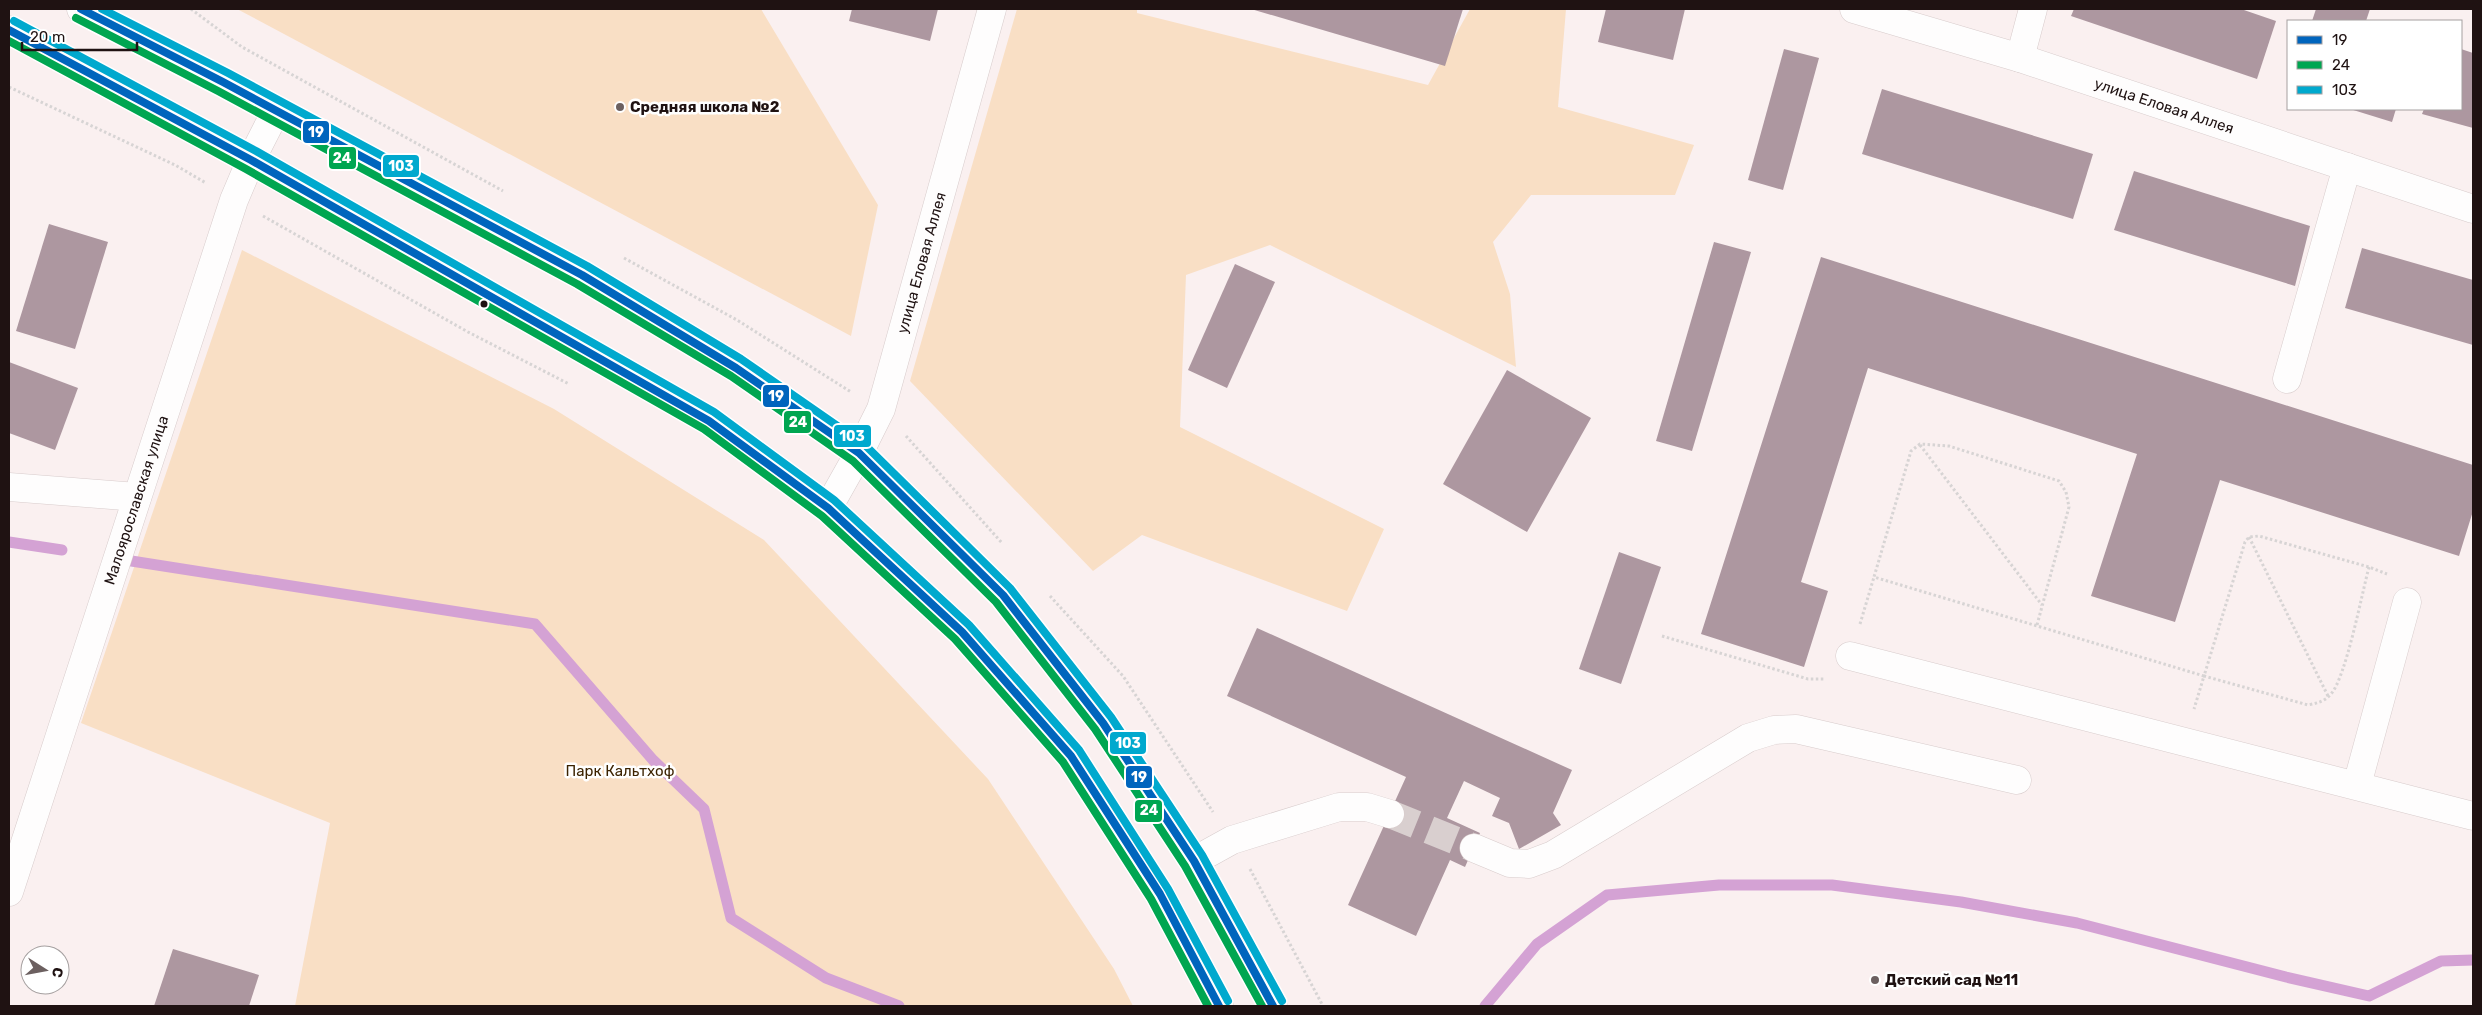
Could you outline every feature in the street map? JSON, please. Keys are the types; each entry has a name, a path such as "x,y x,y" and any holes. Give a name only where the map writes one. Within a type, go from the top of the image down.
{"main road":[{"path":"81,9 276,111 582,276 736,368 860,453 1003,595 1103,723 1194,861 1273,1006"},
{"name":"улица Еловая Аллея","path":"828,508 860,453 881,409 992,9"},
{"name":"улица Еловая Аллея","path":"1854,9 2020,58 2473,210"},
{"path":"2020,58 2033,9"},
{"path":"9,30 251,160 708,421 828,508 962,632 1071,756 1160,894 1219,1006"},
{"name":"Малоярославская улица","path":"9,887 234,200 251,160 276,111"},
{"path":"2287,379 2346,167"},
{"path":"9,487 137,497"},
{"path":"2358,785 2407,602"},
{"path":"1850,656 2473,816"},
{"path":"1474,848 1510,862 1529,864 1553,854 1748,738 1774,730 1796,729 2017,780"},
{"path":"1194,861 1232,840 1339,807 1367,808 1390,814"}],"path":[{"path":"9,87 175,165 468,332 572,385"},
{"path":"1920,444 2042,605"},
{"path":"1662,636 1808,679 1822,680 1839,676 1845,669 1850,656 1911,451 1920,444 1949,446 2059,480 2066,492 2069,507 2037,626"},
{"path":"2184,741 2245,542 2249,537 2259,536 2369,567 2393,577 2405,588 2407,602"},
{"path":"2249,537 2328,696"},
{"path":"1874,577 2204,676 2308,704 2320,703 2328,696 2341,676 2369,567"}],"green space":[{"name":"Средняя школа №2","path":"237,9 761,9 878,205 851,336"},
{"path":"1017,9 1137,9 1137,13 1428,85 1470,9 1566,9 1558,107 1694,145 1675,195 1531,195 1493,242 1510,294 1516,367 1270,245 1186,275 1180,427 1384,529 1347,611 1142,535 1093,571 910,381"},
{"name":"Парк Кальтхоф","path":"242,250 554,409 764,540 988,779 1114,969 1133,1006 295,1006 330,823 81,723"}],"building":[{"path":"852,9 938,9 930,41 849,21"},
{"path":"1251,9 1463,9 1445,66"},
{"path":"1606,9 1685,9 1673,60 1598,42"},
{"path":"2074,9 2241,9 2276,21 2257,79 2071,16"},
{"path":"2316,9 2370,9 2366,20 2312,20"},
{"path":"1784,49 1819,58 1783,190 1748,180"},
{"path":"2462,49 2473,53 2473,128 2422,114 2424,110 2462,110"},
{"path":"1882,89 2093,154 2073,219 1862,154"},
{"path":"2353,110 2396,110 2392,122"},
{"path":"2134,171 2310,226 2295,286 2114,230"},
{"path":"49,224 108,242 75,349 16,331"},
{"path":"1714,242 1751,252 1692,451 1656,441"},
{"path":"2362,248 2473,280 2473,345 2345,308"},
{"path":"1821,257 2473,465 2473,511 2459,556 2220,480 2175,622 2091,596 2137,454 1868,368 1801,582 1828,591 1804,667 1701,634"},
{"path":"1235,264 1275,282 1227,388 1188,370"},
{"path":"9,362 78,388 55,450 9,433"},
{"path":"1507,370 1591,418 1527,532 1443,484"},
{"path":"1619,552 1661,567 1621,684 1579,669"},
{"path":"1257,628 1572,770 1553,813 1561,825 1519,849 1509,823 1492,816 1500,798 1464,781 1447,818 1480,833 1465,867 1450,860 1416,936 1348,905 1406,777 1227,696"},
{"path":"173,949 259,975 249,1006 154,1006"}],"waterway":[{"path":"9,542 62,550"},
{"path":"125,560 535,624 653,760 704,809 731,918 826,978 899,1006"},
{"path":"1485,1006 1537,944 1607,895 1719,885 1832,885 1961,902 2077,923 2286,977 2369,996 2441,961 2473,960"}],"tunnel":[{"path":"1390,814 1474,848"}],"transit line":[{"name":"19","path":"81,9 223,82 582,275 736,368 859,453 1003,595 1103,723 1194,861 1273,1006"},
{"name":"103","path":"102,9 228,73 587,266 741,359 865,445 1010,588 1111,717 1202,855 1282,1001"},
{"name":"24","path":"76,18 218,91 577,284 731,376 853,461 996,602 1095,729 1185,866 1262,1006"},
{"name":"103","path":"14,21 256,151 714,412 834,500 969,625 1079,750 1168,889 1228,1001"},
{"name":"19","path":"9,30 251,160 709,421 828,508 962,632 1071,756 1160,894 1219,1006"},
{"name":"24","path":"9,41 246,169 704,429 822,516 955,639 1063,762 1151,899 1208,1006"}],"place":[{"name":"Средняя школа №2","path":"620,107"},
{"name":"Детский сад №11","path":"1875,980"}]}
